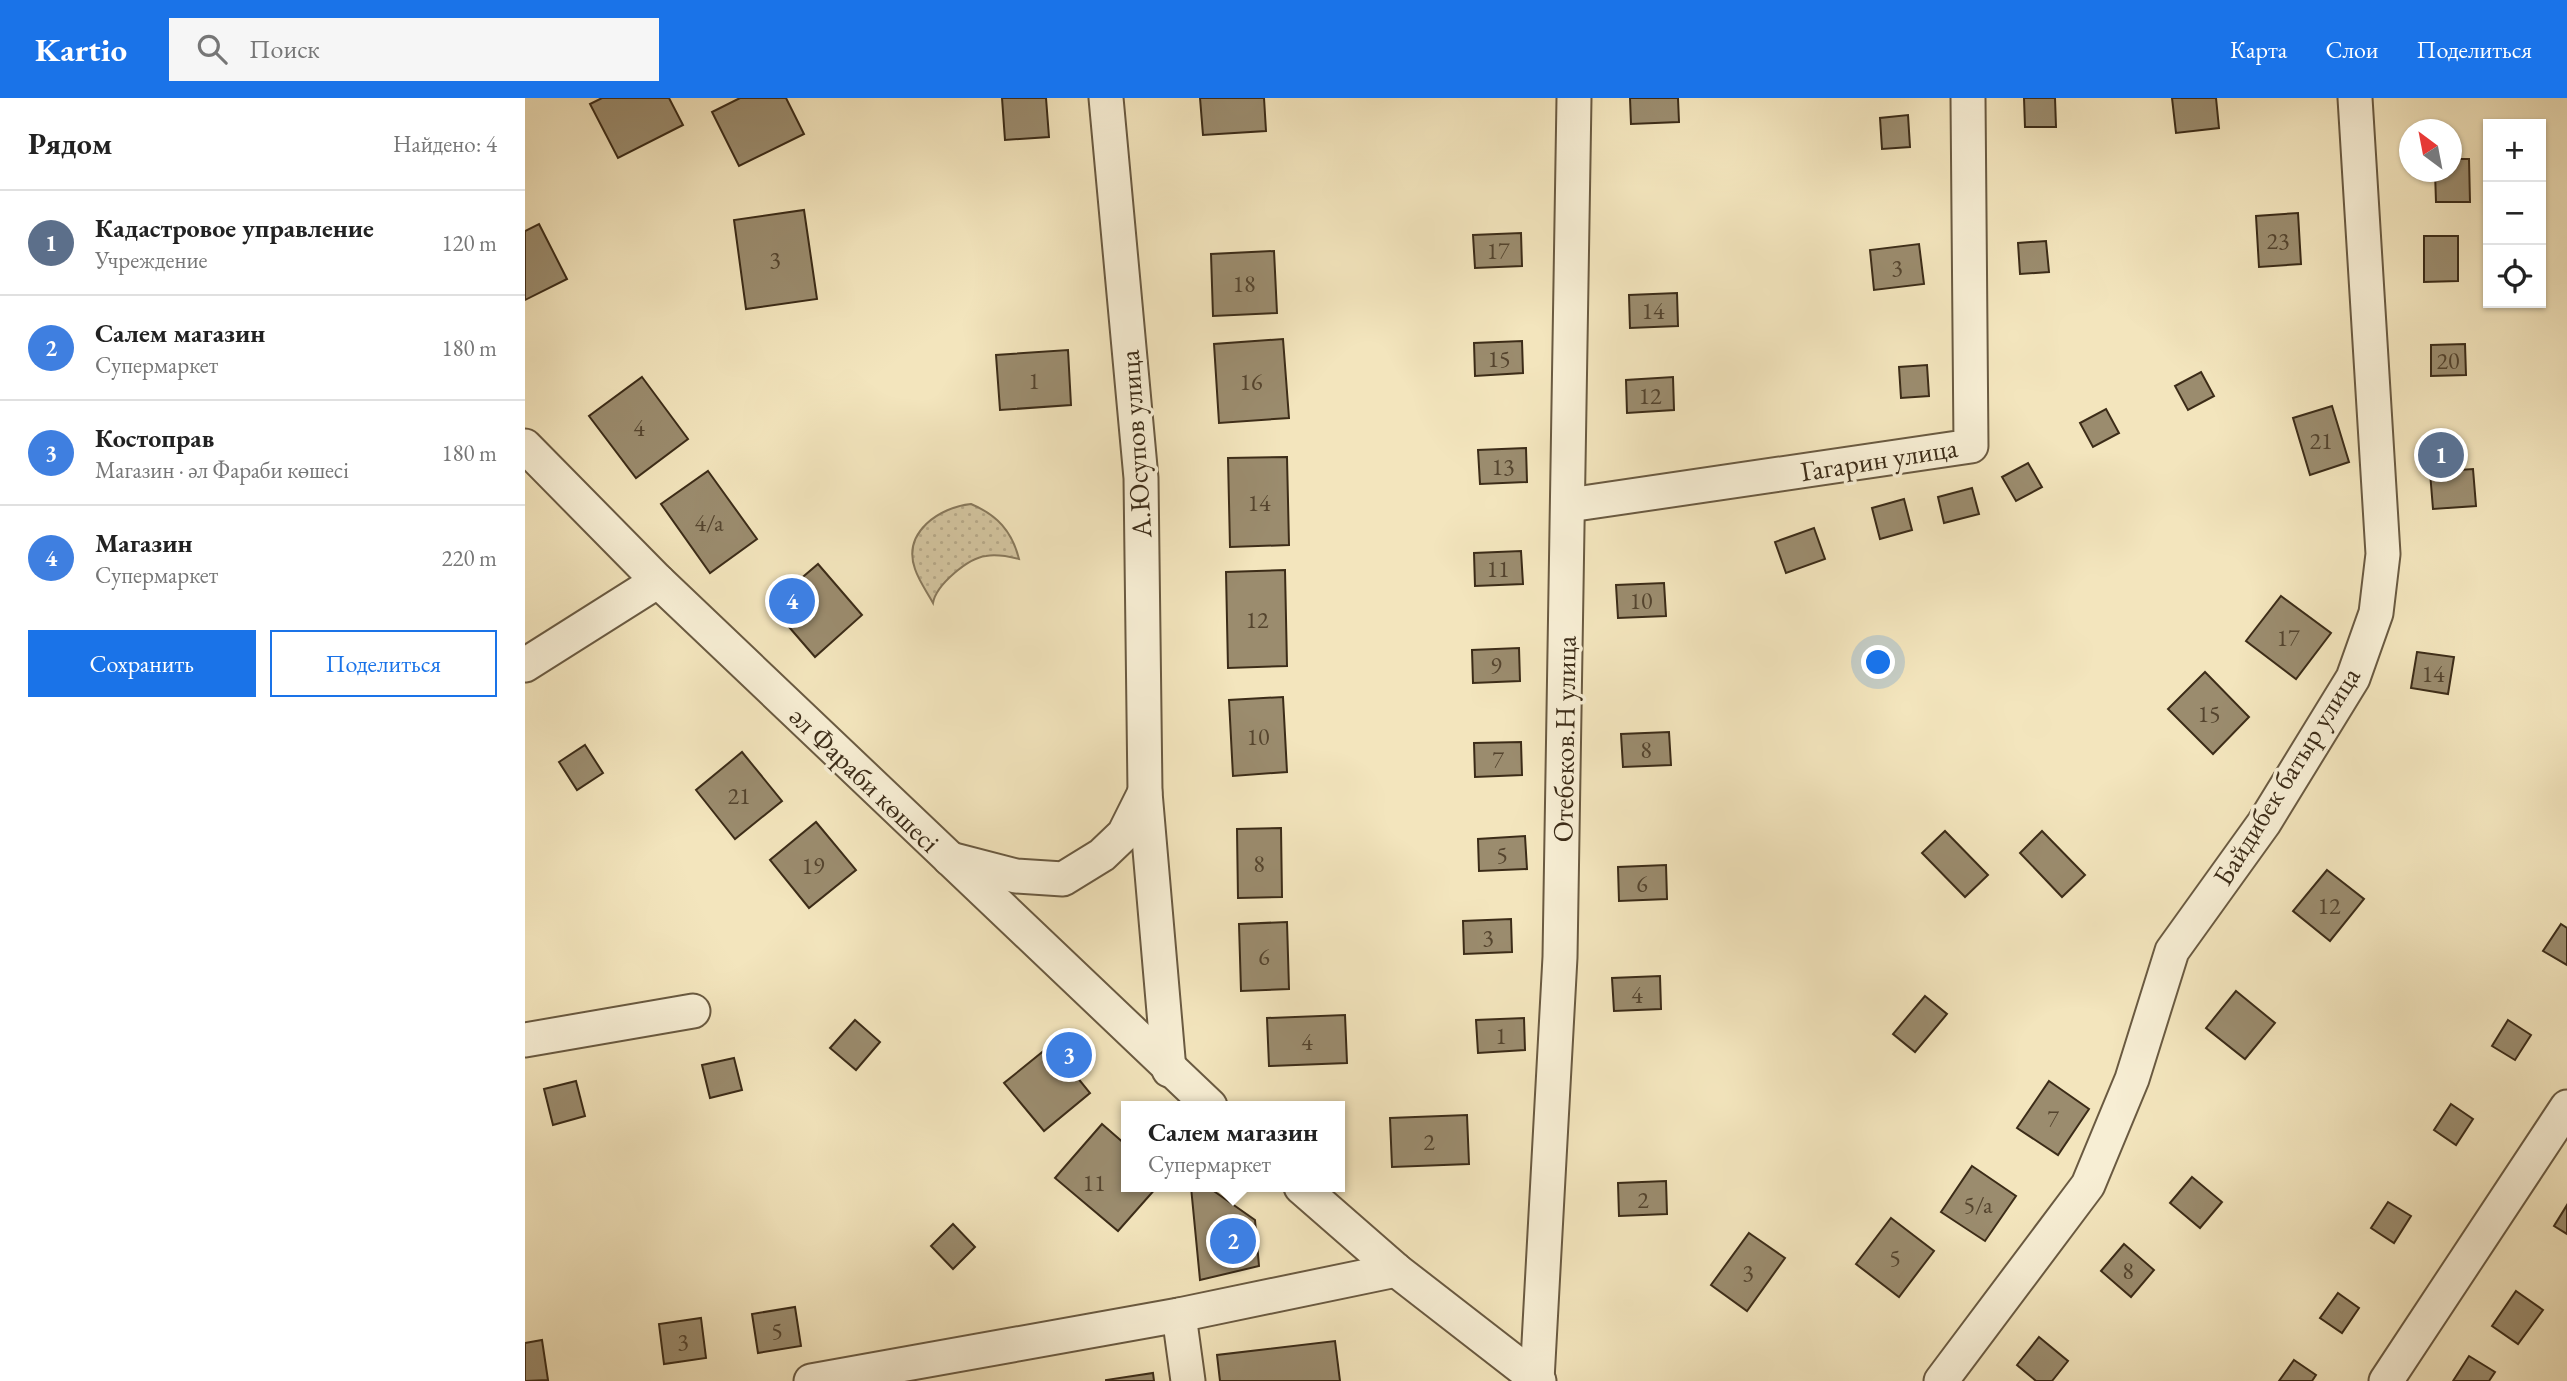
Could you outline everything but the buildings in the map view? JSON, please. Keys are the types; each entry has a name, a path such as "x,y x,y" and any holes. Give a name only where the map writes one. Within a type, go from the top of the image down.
{"street":[{"name":"А.Юсупов улица","path":"1106,98 1141,478 1145,792 1169,1070"},
{"name":"Отебеков.Н улица","path":"1538,1380 1560,957 1574,98"},
{"name":"Гагарин улица","path":"1569,505 1971,446 1968,98"},
{"name":"Байдибек батыр улица","path":"1941,1381 2088,1185 2133,1079 2172,951 2264,823 2353,678 2376,613 2383,554 2355,98"},
{"name":"әл Фараби көшесі","path":"525,446 658,581 1204,1101"},
{"path":"525,665 658,581"},
{"name":"А.Юсупов улица","path":"948,859 1016,876 1063,879 1102,856 1124,834 1145,792"},
{"path":"525,1040 693,1011"},
{"path":"2386,1381 2564,1117"},
{"path":"1307,1192 1396,1270 1538,1380"},
{"path":"811,1381 1179,1315 1396,1270"},
{"path":"1179,1315 1188,1381"}],"shaded area":[{"path":"971,504 1002,525 1012,540 1019,559 994,555 971,562 946,581 933,603 915,569 912,556 914,544 919,533 936,516 947,510"}],"place":[{"name":"Кадастровое управление","path":"2441,455"},
{"name":"Магазин","path":"792,601"},
{"name":"Костоправ","path":"1069,1055"},
{"name":"Салем магазин","path":"1233,1241"}]}
